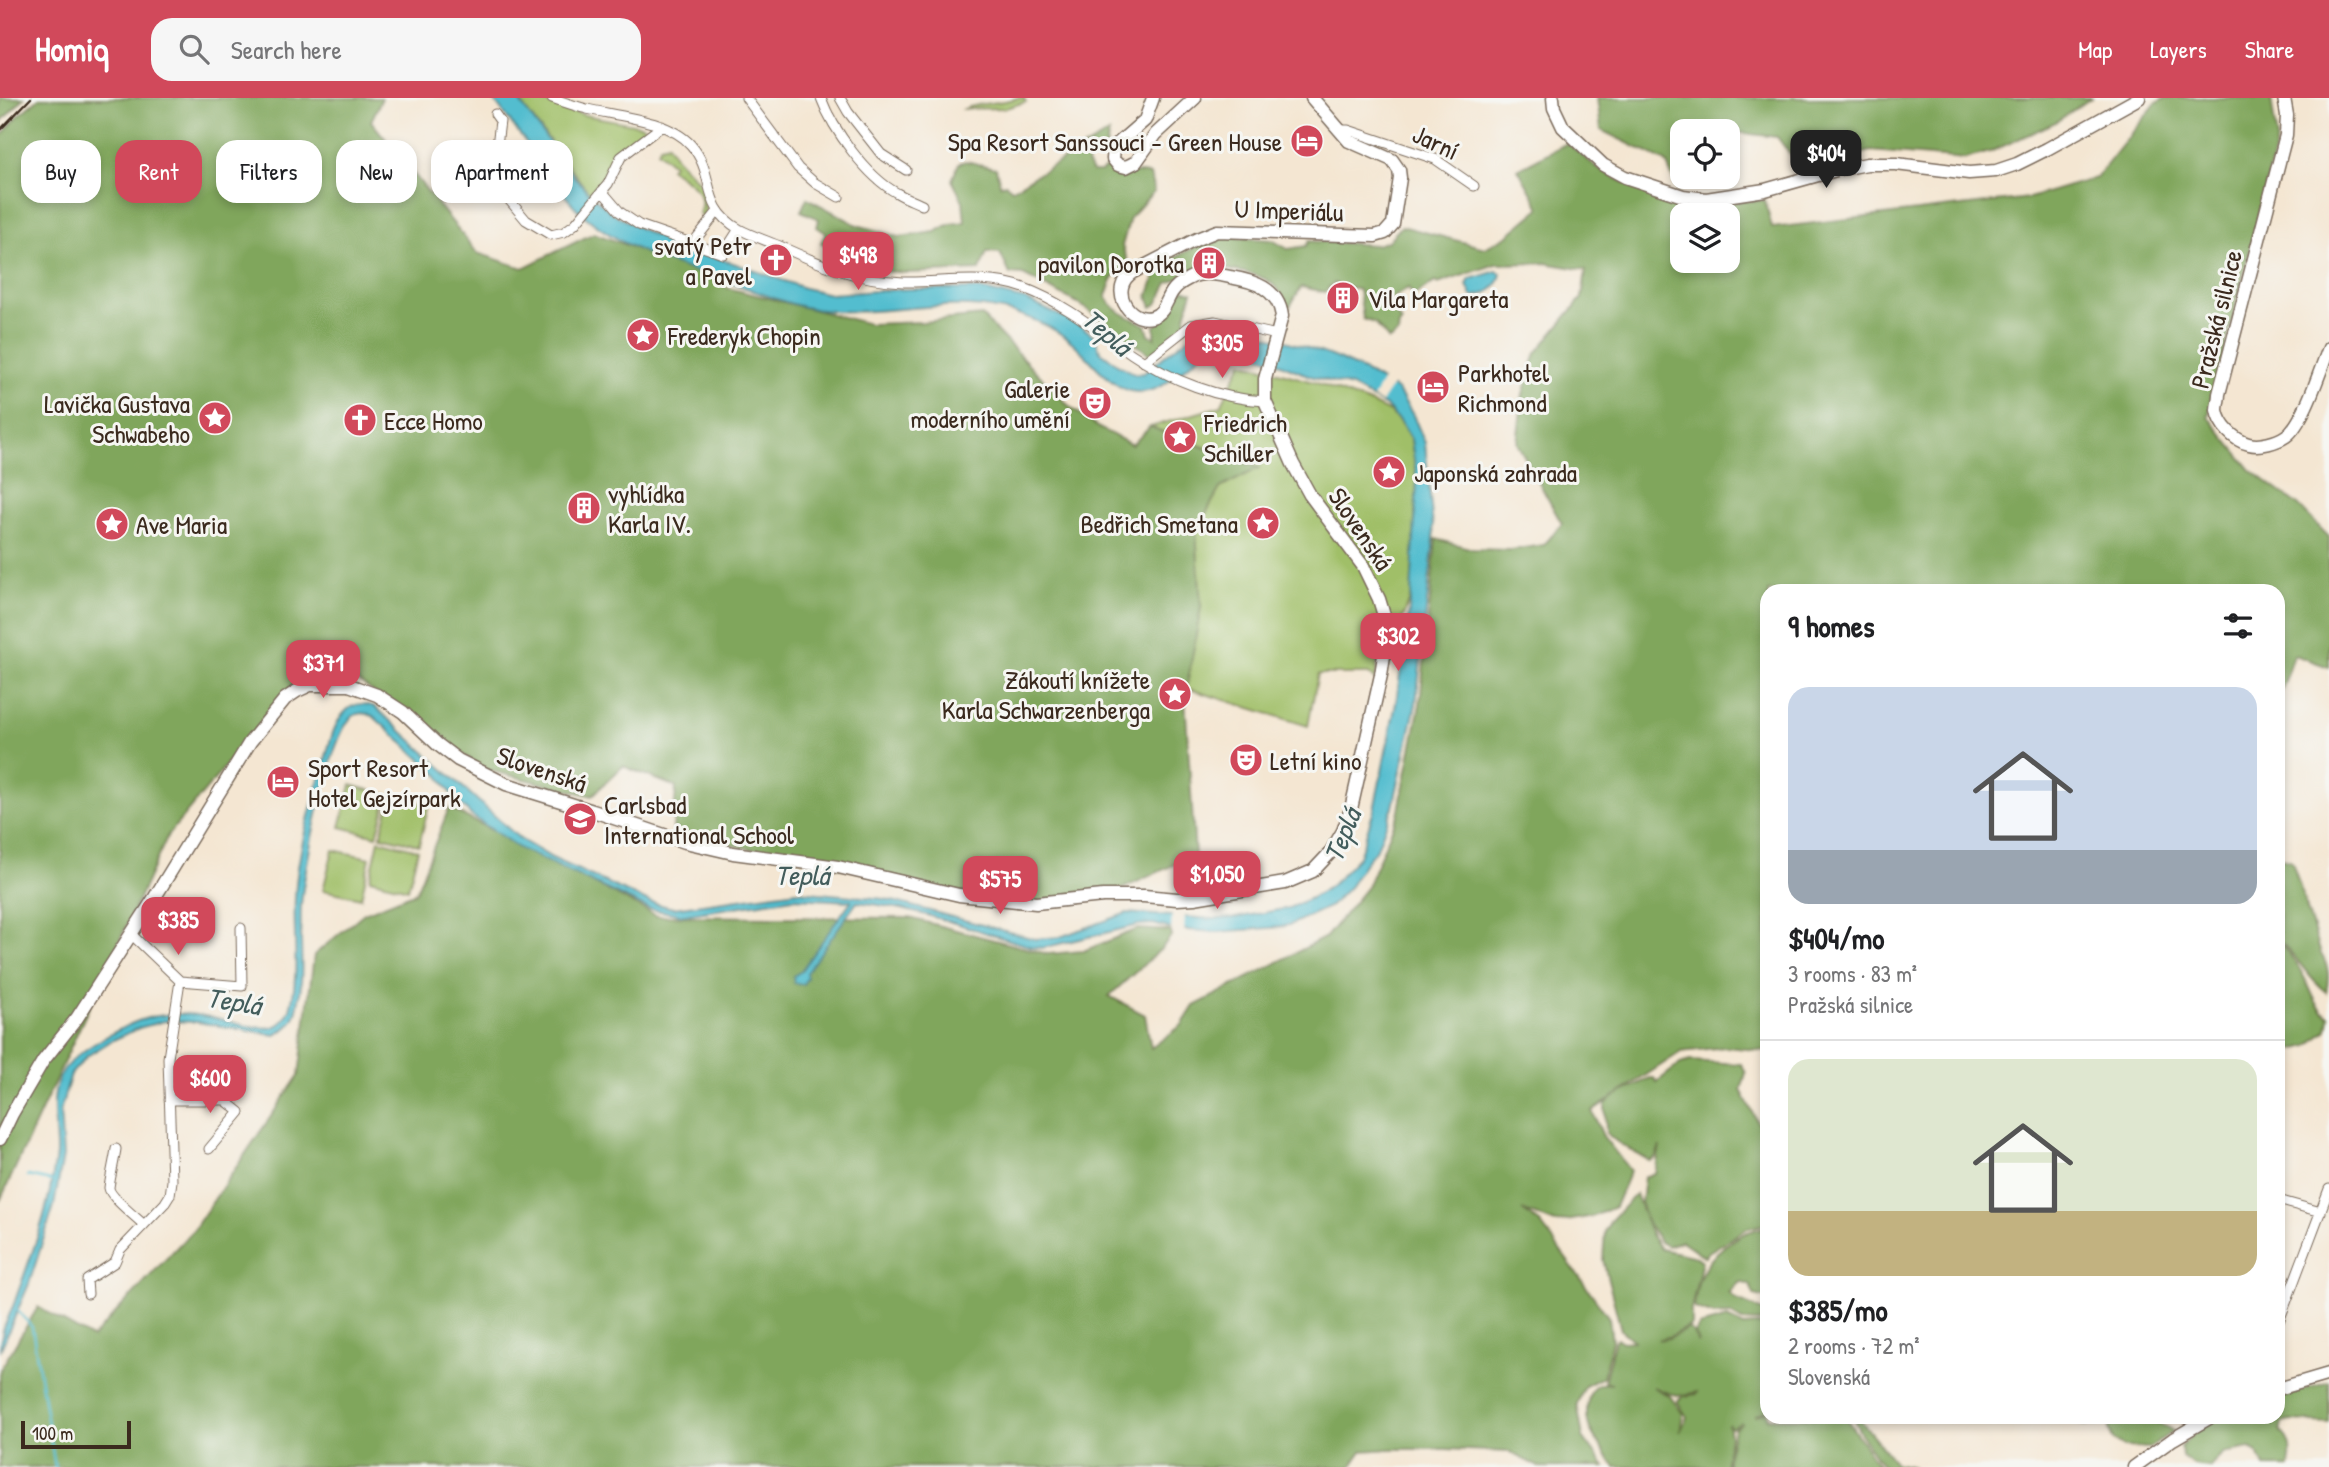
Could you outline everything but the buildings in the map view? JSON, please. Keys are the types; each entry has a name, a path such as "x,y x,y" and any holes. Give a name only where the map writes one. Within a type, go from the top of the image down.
{"street":[{"path":"552,98 662,126 680,134 699,157 718,211 739,229 835,271 858,277 907,282 993,282 1022,288 1072,312 1148,364 1175,377 1231,398 1265,401"},
{"path":"746,98 806,175 839,197"},
{"path":"821,98 839,131 874,175 895,193 922,205"},
{"path":"1153,98 1145,120 1114,147 1113,159 1118,164 1126,167 1136,162 1156,134 1195,98"},
{"name":"U Imperiálu","path":"1265,401 1264,386 1282,316 1278,301 1269,291 1251,281 1207,273 1196,275 1174,289 1163,309 1155,316 1142,317 1129,310 1121,296 1122,283 1133,272 1217,231 1375,236 1388,230 1393,224 1400,177 1398,166 1390,158 1353,144 1312,98"},
{"path":"1553,98 1554,108 1563,127 1603,165 1625,177 1683,196 1706,199 1765,190 1867,164 1896,164 1969,173 1996,171 2047,149 2139,98"},
{"name":"Pražská silnice","path":"2284,98 2286,135 2219,394 2217,409 2222,424 2249,444 2267,444 2287,435 2302,415 2329,348"},
{"path":"825,108 841,100 881,154 906,170"},
{"path":"495,114 500,121 495,183 526,220 551,235 564,232 575,224 599,195 621,157 662,126"},
{"name":"Jarní","path":"1338,130 1348,130 1435,159 1474,186"},
{"path":"599,195 639,225 723,254 739,229"},
{"path":"692,244 718,211"},
{"path":"1148,364 1191,325 1215,321 1277,337"},
{"name":"Slovenská","path":"0,1139 43,1061 77,1018 169,875 229,774 265,722 285,699 310,685 325,683 355,686 377,695 403,712 458,760 506,784 674,839 733,853 848,869 958,895 1037,902 1116,896 1187,899 1268,886 1299,879 1313,872 1331,853 1351,809 1381,675 1385,649 1385,619 1363,566 1310,495 1265,401"},
{"path":"131,934 180,981 242,986 240,928"},
{"path":"88,1294 87,1280 115,1262 120,1250 166,1203 172,1181 169,1058 180,981"},
{"path":"169,1100 225,1100 240,1112 209,1149"},
{"path":"116,1149 109,1187 111,1194 144,1225"},
{"path":"2285,1306 2329,1189"},
{"path":"2285,1202 2321,1212"},
{"path":"2285,1387 2329,1374"},
{"path":"2134,1467 2199,1424"}],"green space":[{"path":"0,98 24,98 0,123"},
{"path":"39,98 382,98 371,121 386,140 336,140 336,203 417,203 417,178 431,196 431,203 437,203 477,253 523,268 594,233 705,274 728,288 870,324 982,316 1069,406 1099,428 1132,445 1150,427 1259,468 1220,488 1196,531 1201,607 1185,697 1195,855 1109,895 1018,904 732,845 673,829 676,787 623,766 592,796 484,769 349,675 298,679 168,835 0,1201 0,137 20,114"},
{"path":"517,98 534,98 584,115 644,126 645,133 620,150 602,181 590,194 573,172 573,140 549,140"},
{"path":"1024,98 1026,102 1006,108 964,109 974,105"},
{"path":"1597,98 2091,98 2056,122 1990,152 1965,159 1871,151 1802,170 1777,137 1740,133 1740,119 1670,119 1670,172 1666,162 1601,130"},
{"path":"2166,98 2271,98 2277,140 2208,417 2251,470 2298,505 2329,537 2329,667 2294,655 2285,681 2285,584 1760,584 1760,1050 1725,1047 1681,1052 1592,1111 1603,1136 1630,1171 1615,1207 1594,1216 1555,1223 1522,1210 1541,1224 1609,1318 1612,1341 1603,1377 1585,1386 1577,1404 1583,1437 1605,1467 1539,1467 1509,1452 1391,1449 1362,1451 1351,1467 0,1467 0,1370 38,1307 92,1338 194,1229 299,1075 314,955 364,913 416,892 449,808 657,916 910,918 1048,954 1083,951 1138,929 1171,931 1171,936 1161,949 1109,996 1145,1015 1151,1048 1182,1025 1194,1006 1326,937 1367,887 1398,815 1420,704 1436,539 1473,549 1510,550 1544,545 1562,524 1517,443 1523,394 1536,353 1582,298 1586,270 1545,263 1496,264 1438,284 1435,282 1414,296 1408,288 1387,302 1402,322 1398,334 1389,340 1375,323 1363,319 1359,290 1333,283 1325,292 1301,287 1289,308 1277,289 1264,278 1226,269 1225,265 1216,263 1210,256 1202,268 1168,283 1157,304 1152,307 1148,297 1159,265 1210,240 1231,237 1272,240 1288,249 1306,246 1309,241 1376,245 1388,241 1402,226 1485,248 1507,236 1540,208 1518,169 1567,143 1601,171 1626,183 1693,203 1670,203 1670,273 1740,273 1740,203 1713,203 1765,200 1772,228 2029,198 2096,178 2156,103"},
{"path":"1109,133 1106,147 1090,154 1087,163 1092,172 1101,172 1110,164 1120,171 1150,175 1154,191 1130,218 1122,246 1129,264 1114,277 1106,296 1109,302 1129,317 1146,325 1149,334 1155,338 1155,327 1183,289 1192,292 1185,316 1188,325 1151,355 1078,303 1023,275 1010,274 1000,253 987,252 980,270 907,273 862,269 830,262 835,250 821,243 826,233 817,227 819,219 801,211 807,198 857,225 899,237 935,232 950,224 965,222 963,201 952,180 959,163 966,161 996,168 1000,185 1006,184 1012,189"},
{"path":"668,144 676,158 700,183 706,208 704,218 699,214 701,199 698,192 670,168 673,164 658,152 660,146"},
{"path":"1242,362 1314,382 1375,405 1390,412 1411,439 1417,481 1411,596 1398,630 1381,637 1375,680 1369,674 1318,674 1308,726 1186,688 1201,607 1196,531 1220,488 1259,468 1150,427 1221,406"},
{"path":"351,785 388,795 377,836 340,827"},
{"path":"391,796 429,805 419,845 381,836"},
{"path":"379,840 418,850 408,889 370,879"},
{"path":"333,850 370,858 361,898 323,890"},
{"path":"2285,859 2292,861 2327,968 2326,992 2285,947"},
{"path":"2285,950 2305,979 2317,1004 2329,1016 2327,1030 2308,1046 2285,1052"},
{"path":"1690,1061 1741,1064 1746,1073 1741,1090 1760,1127 1760,1225 1748,1228 1707,1253 1705,1257 1682,1241 1667,1246 1660,1242 1644,1217 1661,1249 1697,1257 1702,1261 1691,1309 1691,1325 1658,1340 1669,1338 1689,1328 1698,1343 1695,1333 1699,1326 1727,1318 1744,1326 1760,1325 1760,1413 1754,1416 1760,1414 1760,1424 1850,1424 1879,1467 1727,1467 1734,1429 1742,1422 1731,1428 1728,1424 1730,1435 1725,1467 1615,1467 1598,1444 1587,1417 1589,1397 1596,1387 1612,1384 1604,1382 1615,1340 1617,1338 1622,1342 1634,1341 1621,1330 1603,1260 1605,1231 1611,1220 1636,1194 1644,1216 1641,1203 1644,1177 1655,1173 1660,1146 1655,1158 1650,1161 1617,1142 1606,1133 1605,1105 1614,1096 1650,1078 1657,1082 1680,1064","holes":["1653,1387 1677,1396 1698,1392 1683,1396 1677,1401 1687,1417 1680,1432 1683,1414 1670,1396"]},
{"path":"1760,1228 1760,1296 1754,1295 1750,1285 1740,1282 1729,1293 1737,1300 1760,1310 1760,1321 1742,1321 1730,1314 1714,1315 1694,1308 1699,1280 1710,1260 1726,1244"},
{"path":"2329,1382 2329,1423 2285,1422 2285,1395"},
{"path":"1856,1424 1864,1424 1895,1463 1914,1467 1883,1467"},
{"path":"2109,1424 2158,1424 2173,1431 2149,1448 2123,1447 2113,1439"},
{"path":"2210,1424 2283,1424 2280,1431 2289,1443 2289,1467 2265,1467 2251,1448 2224,1453 2210,1467 2194,1465 2182,1457 2181,1447"}],"water":[{"path":"492,98 517,98 548,140 524,140"},
{"path":"573,175 611,212 648,233 804,288 830,294 908,289 980,289 1026,300 1065,318 1069,317 1093,335 1101,352 1136,374 1144,373 1189,338 1206,329 1234,329 1331,356 1398,391 1413,415 1425,443 1434,538 1416,704 1393,807 1377,848 1350,886 1331,906 1281,927 1217,932 1172,929 1153,924 1139,925 1042,948 923,914 857,902 806,973 807,978 803,984 794,983 793,976 800,972 851,901 793,898 684,915 649,909 520,849 472,816 456,800 439,776 373,716 363,713 355,715 344,728 335,748 312,836 301,906 301,986 293,1020 275,1035 197,1022 164,1021 139,1028 111,1041 87,1056 71,1074 60,1111 63,1156 54,1206 29,1284 0,1351 3,1331 48,1200 56,1154 55,1090 58,1080 71,1061 104,1038 130,1024 151,1017 171,1014 197,1015 266,1028 279,1024 287,1015 295,983 295,898 302,847 335,729 346,711 356,705 375,707 520,839 552,858 649,902 673,908 797,891 885,899 1035,939 1060,937 1127,913 1214,919 1289,908 1331,886 1359,857 1374,810 1396,703 1411,596 1417,481 1411,439 1386,406 1352,387 1310,376 1259,355 1229,349 1210,350 1202,354 1174,378 1155,389 1130,391 1109,379 1065,337 1030,318 981,307 938,306 854,312 822,310 789,303 637,249 597,226 572,203"},
{"path":"1497,271 1501,273 1495,287 1482,295 1472,296 1467,285 1470,279"}],"pier":[{"path":"1383,380 1393,384 1381,403 1373,398"},
{"path":"1172,912 1185,914 1184,932 1171,931"}],"waterway":[{"path":"28,1176 56,1182"},
{"path":"17,1310 32,1327 55,1467"}],"railway":[{"path":"0,130 31,98"}],"place":[{"name":"Spa Resort Sanssouci - Green House","path":"1307,141"},
{"name":"svatý Petr a Pavel","path":"776,260"},
{"name":"pavilon Dorotka","path":"1209,263"},
{"name":"Vila Margareta","path":"1343,298"},
{"name":"Frederyk Chopin","path":"643,335"},
{"name":"Parkhotel Richmond","path":"1433,387"},
{"name":"Galerie moderního umění","path":"1095,403"},
{"name":"Lavička Gustava Schwabeho","path":"215,418"},
{"name":"Ecce Homo","path":"360,420"},
{"name":"Friedrich Schiller","path":"1180,437"},
{"name":"Japonská zahrada","path":"1389,472"},
{"name":"vyhlídka Karla IV.","path":"584,508"},
{"name":"Bedřich Smetana","path":"1263,523"},
{"name":"Ave Maria","path":"112,524"},
{"name":"Zákoutí knížete Karla Schwarzenberga","path":"1175,694"},
{"name":"Letní kino","path":"1246,760"},
{"name":"Sport Resort Hotel Gejzírpark","path":"283,782"},
{"name":"Carlsbad International School","path":"580,819"}],"water label":[{"name":"Teplá","path":"1107,332"},
{"name":"Teplá","path":"1342,835"},
{"name":"Teplá","path":"802,875"},
{"name":"Teplá","path":"234,1001"}]}
